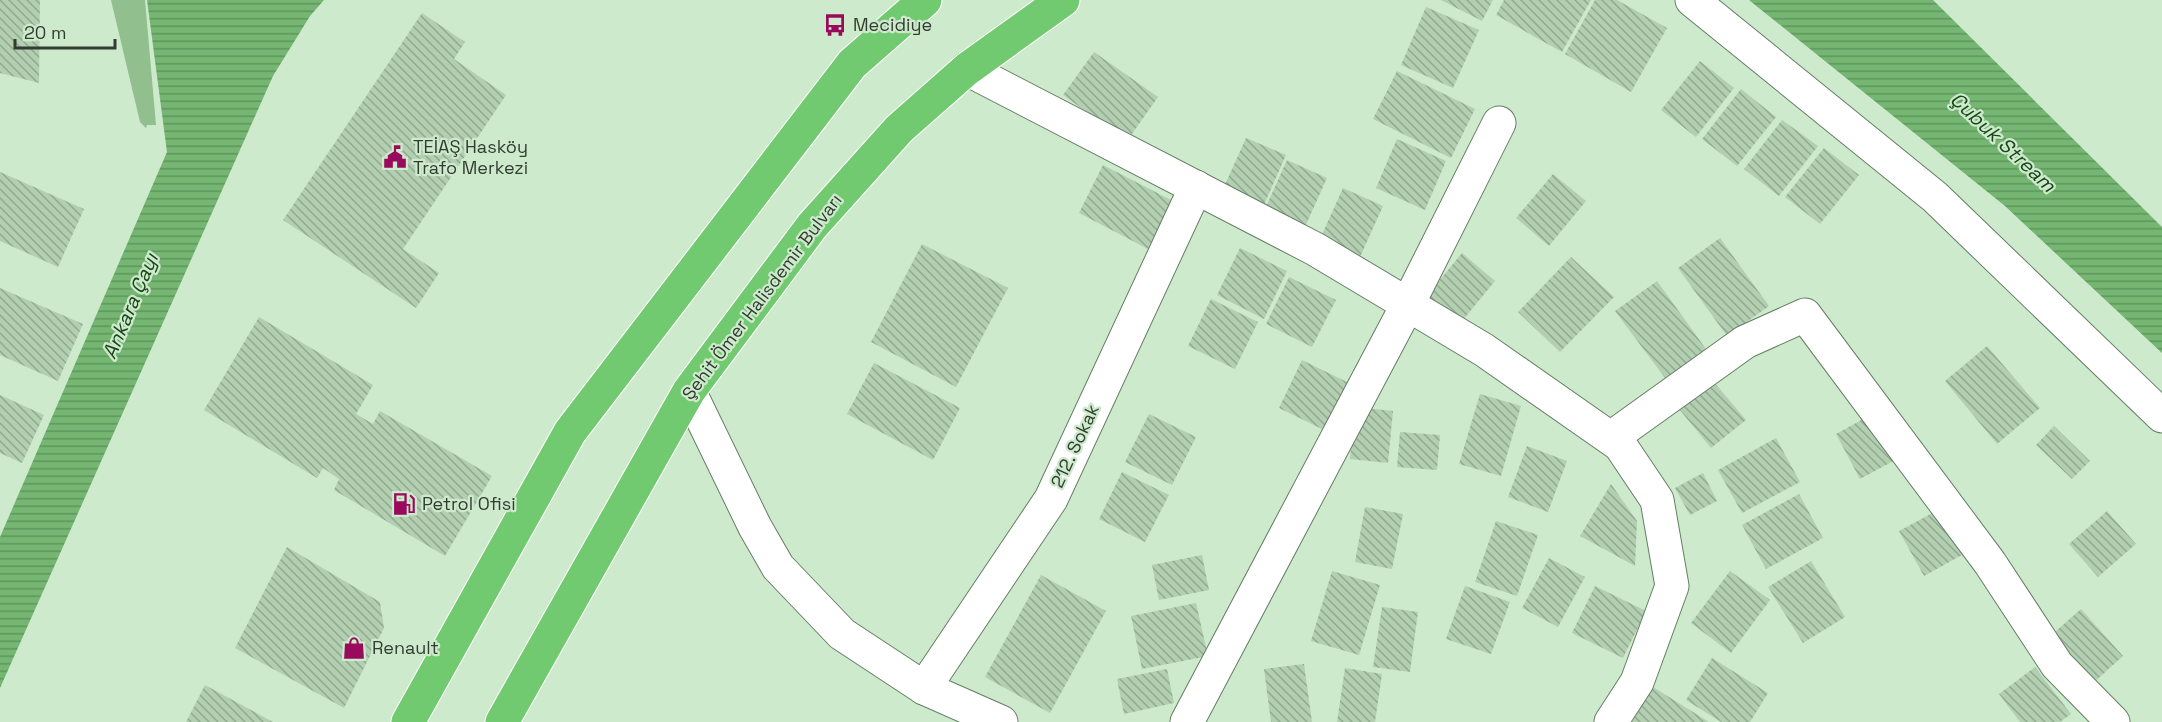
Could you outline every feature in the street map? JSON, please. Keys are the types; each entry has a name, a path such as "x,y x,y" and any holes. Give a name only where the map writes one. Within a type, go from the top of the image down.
{"highway":[{"path":"408,722 570,432 852,63 925,0"},
{"name":"Şehit Ömer Halisdemir Bulvarı","path":"502,722 689,391 784,262 852,178 899,129 967,69 1063,0"}],"street":[{"path":"1692,0 1935,197 2162,416"},
{"path":"967,69 1315,249 1484,350 1620,445 1656,500 1672,585 1637,682 1611,722"},
{"path":"1186,722 1408,304 1499,123"},
{"name":"212. Sokak","path":"924,688 1051,499 1196,187"},
{"path":"1611,438 1745,342 1805,315 1990,564 2057,665 2113,722"},
{"path":"689,391 755,527 778,567 843,634 924,688 1001,722"}],"shaded area":[{"path":"111,0 145,0 156,125 147,125 146,128 140,122"}],"water":[{"name":"Ankara Çayı","path":"147,0 324,0 310,16 273,76 0,688 0,537 167,152"},
{"name":"Çubuk Stream","path":"1749,0 1933,0 2162,227 2162,353 2005,206"}],"building":[{"path":"0,0 40,0 39,83 0,73"},
{"path":"1441,0 1493,0 1482,21"},
{"path":"1504,0 1591,0 1562,52 1496,15"},
{"path":"1595,0 1617,0 1667,28 1631,92 1565,54"},
{"path":"1426,7 1479,30 1453,88 1401,65"},
{"name":"TEİAŞ Hasköy Trafo Merkezi","path":"422,13 465,42 454,59 506,95 403,249 439,273 416,308 283,220"},
{"path":"1094,52 1158,97 1127,141 1063,95"},
{"path":"1700,61 1734,88 1696,137 1661,110"},
{"path":"1397,71 1475,109 1451,158 1373,119"},
{"path":"1741,89 1776,117 1737,166 1702,139"},
{"path":"1782,120 1818,146 1779,196 1744,169"},
{"path":"1246,138 1286,155 1263,207 1223,189"},
{"path":"1397,139 1446,161 1425,210 1376,188"},
{"path":"1824,148 1859,175 1820,224 1785,197"},
{"path":"1287,160 1327,178 1304,229 1264,211"},
{"path":"1103,165 1173,201 1148,249 1079,213"},
{"path":"0,172 84,209 58,267 0,241"},
{"path":"1553,174 1586,201 1549,246 1516,218"},
{"path":"1343,188 1383,206 1360,257 1320,239"},
{"path":"1720,238 1769,306 1727,336 1678,268"},
{"path":"922,244 1008,288 956,387 871,342"},
{"path":"1240,248 1287,271 1264,319 1217,295"},
{"path":"1462,253 1495,281 1458,326 1425,298"},
{"path":"1571,257 1614,297 1560,352 1518,312"},
{"path":"1289,277 1336,300 1312,347 1266,324"},
{"path":"1657,281 1706,349 1665,378 1615,311"},
{"path":"0,288 83,324 58,381 0,355"},
{"path":"1211,299 1258,322 1235,369 1188,346"},
{"path":"259,317 373,385 356,414 373,424 380,411 492,476 445,556 334,490 339,479 323,468 317,478 204,410"},
{"path":"1987,346 2040,408 1997,444 1945,381"},
{"path":"1302,360 1349,383 1326,431 1279,408"},
{"path":"874,363 960,408 933,460 847,414"},
{"path":"1713,381 1746,420 1711,448 1679,409"},
{"path":"1480,394 1521,406 1501,476 1459,464"},
{"path":"0,395 44,415 22,463 0,453"},
{"path":"1355,407 1393,411 1388,463 1350,459"},
{"path":"1874,413 1899,458 1860,479 1836,434"},
{"path":"1149,414 1196,437 1172,485 1125,462"},
{"path":"2054,426 2090,461 2072,479 2036,445"},
{"path":"1400,432 1440,435 1437,470 1397,467"},
{"path":"1776,438 1800,482 1742,513 1718,470"},
{"path":"1527,446 1567,461 1548,512 1508,497"},
{"path":"1122,472 1169,495 1145,542 1099,519"},
{"path":"1703,473 1717,501 1690,515 1675,488"},
{"path":"1611,484 1637,521 1635,566 1580,536"},
{"path":"1799,494 1823,538 1766,569 1742,525"},
{"path":"1365,507 1403,514 1392,569 1355,562"},
{"path":"1938,510 1962,555 1924,576 1899,531"},
{"path":"2107,511 2136,544 2098,577 2069,544"},
{"path":"1496,521 1538,535 1517,596 1475,582"},
{"path":"287,547 380,602 384,628 344,708 235,648"},
{"path":"1202,555 1209,590 1159,600 1152,565"},
{"path":"1549,558 1585,577 1558,627 1522,608"},
{"path":"1811,561 1845,617 1803,643 1768,587"},
{"path":"1332,571 1380,585 1359,655 1311,641"},
{"path":"1730,571 1770,600 1731,653 1691,623"},
{"path":"1041,575 1106,611 1050,713 985,677"},
{"path":"1465,586 1510,602 1491,654 1446,639"},
{"path":"1595,586 1646,611 1623,658 1572,633"},
{"path":"1196,603 1208,656 1142,669 1131,616"},
{"path":"1382,607 1418,612 1410,672 1373,667"},
{"path":"2081,609 2123,656 2091,685 2048,638"},
{"path":"1712,658 1768,693 1750,722 1721,722 1686,700"},
{"path":"1304,664 1312,722 1271,722 1264,669"},
{"path":"2035,667 2071,714 2060,722 2020,722 1999,694"},
{"path":"1345,668 1382,674 1375,722 1337,722"},
{"path":"1167,669 1174,703 1124,714 1117,679"},
{"path":"205,685 273,722 186,722"},
{"path":"1653,687 1709,722 1632,722"}],"place":[{"name":"Mecidiye","path":"835,25"},
{"name":"TEİAŞ Hasköy Trafo Merkezi","path":"395,157"},
{"name":"Petrol Ofisi","path":"404,504"},
{"name":"Renault","path":"354,648"}]}
